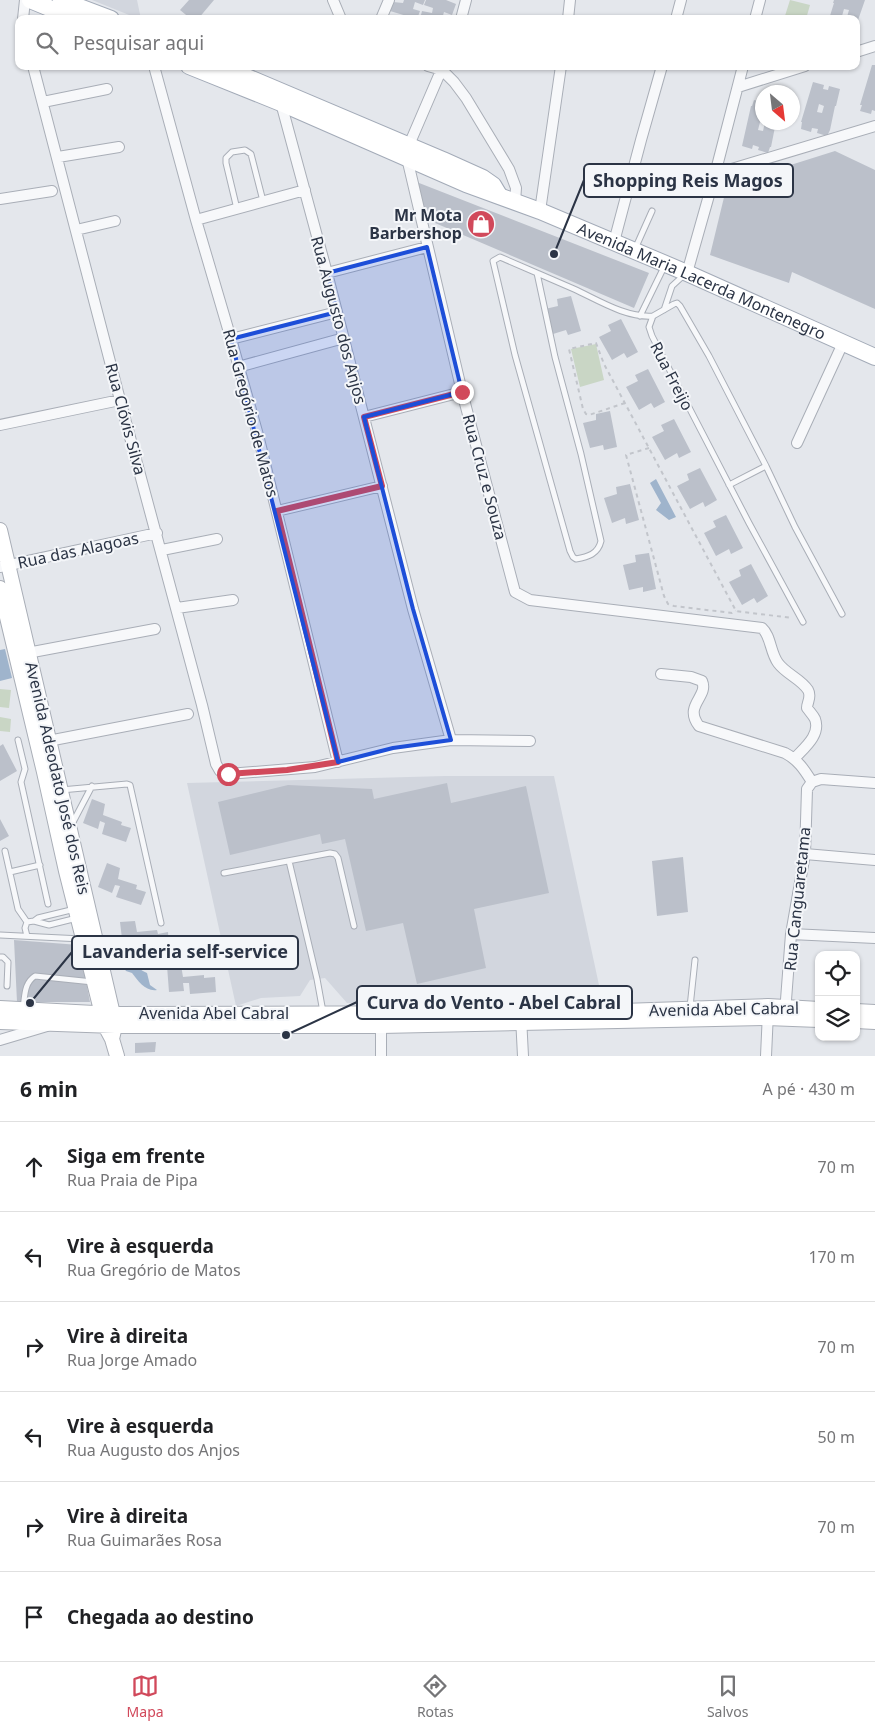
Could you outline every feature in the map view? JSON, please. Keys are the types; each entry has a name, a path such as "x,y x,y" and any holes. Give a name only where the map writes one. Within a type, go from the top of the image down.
{"main road":[{"path":"30,0 76,15"},
{"path":"60,0 76,15"},
{"name":"Avenida Maria Lacerda Montenegro","path":"199,70 281,103 483,178 508,199 687,273 875,357"},
{"name":"Avenida Maria Lacerda Montenegro","path":"230,70 408,151"},
{"name":"Avenida Adeodato José dos Reis","path":"0,530 10,620"},
{"name":"Avenida Adeodato José dos Reis","path":"0,588 23,654 68,852 110,1024"},
{"name":"Avenida Adeodato José dos Reis","path":"43,742 61,790 69,829 68,852 76,914 93,982 110,1024"},
{"name":"Avenida Abel Cabral","path":"9,1015 53,1024 110,1024 521,1018 563,1012 690,1014 785,1012 815,1009"},
{"path":"860,1011 875,1012"},
{"name":"Avenida Abel Cabral","path":"785,1012 815,1019"},
{"name":"Avenida Abel Cabral","path":"9,1015 110,1024 323,1013 381,1020"},
{"path":"860,1021 875,1022"},
{"path":"110,1024 116,1056"}],"street":[{"path":"23,15 25,0"},
{"path":"333,0 339,15"},
{"path":"383,15 389,0"},
{"path":"463,15 466,0"},
{"path":"568,15 570,0"},
{"path":"677,15 681,0"},
{"path":"756,15 760,0"},
{"path":"860,51 875,46"},
{"name":"Rua Clóvis Silva","path":"34,70 120,400 162,550 216,764 220,771 228,774 315,767 338,762"},
{"name":"Rua Gregório de Matos","path":"155,70 277,511 338,762"},
{"path":"408,151 441,70"},
{"path":"444,70 466,98 514,180 516,195 508,199"},
{"path":"540,211 560,70"},
{"path":"614,242 661,70"},
{"path":"687,273 716,174 742,70"},
{"path":"738,87 792,70"},
{"path":"43,102 107,90"},
{"name":"Rua Augusto dos Anjos","path":"281,103 344,338 412,610 451,740"},
{"path":"716,174 875,126"},
{"path":"58,158 119,147"},
{"name":"Rua Cruz e Souza","path":"408,151 427,247 462,392 516,592 530,600 762,628 767,635 769,647 777,663 804,685 810,695 808,708 815,720 815,730 811,742 795,758"},
{"path":"196,220 304,190"},
{"path":"0,198 52,191"},
{"path":"76,230 115,221"},
{"path":"327,273 427,247"},
{"path":"231,339 337,312"},
{"path":"238,367 344,338"},
{"path":"797,443 843,343"},
{"path":"364,417 462,392"},
{"path":"0,425 120,400"},
{"path":"277,511 382,486"},
{"name":"Rua das Alagoas","path":"4,566 157,533"},
{"path":"162,550 217,539"},
{"path":"177,608 233,600"},
{"path":"23,654 155,628"},
{"path":"661,674 697,678 702,681 703,690 693,712 694,720 699,726 785,752 795,758 812,782 821,779 875,783"},
{"path":"43,742 188,714"},
{"path":"338,762 394,748 451,740 530,741"},
{"name":"Rua Canguaretama","path":"785,1012 791,934 805,854 807,789 812,782"},
{"path":"805,854 875,860"},
{"path":"791,934 875,938"},
{"path":"766,1056 768,1012"},
{"path":"521,1018 523,1056"},
{"path":"381,1020 381,1056"},
{"path":"0,1040 53,1024"}],"lane":[{"path":"237,209 226,163 226,158 232,152 245,150 251,154 263,202"},
{"path":"634,251 652,210"},
{"path":"537,273 555,357 581,454 601,541 599,548 593,554 576,559 573,557 515,355 493,261 500,258 537,273 626,312 640,316 653,316 677,303 680,306 766,466 795,527 842,614"},
{"path":"640,316 665,264"},
{"path":"664,310 672,286 687,273"},
{"name":"Rua Freijo","path":"653,316 648,327 652,336 729,485 802,620"},
{"path":"729,485 766,466"},
{"path":"18,740 25,769 21,782 48,904"},
{"path":"61,790 127,784 132,788 161,923"},
{"path":"69,829 92,786"},
{"path":"5,852 18,909 28,922"},
{"path":"224,873 330,853 335,854 338,858 354,926"},
{"path":"289,861 317,979 323,1013"},
{"path":"10,872 40,865"},
{"path":"28,922 38,918 76,914"},
{"path":"34,921 49,925 76,914"},
{"path":"27,936 25,928 28,922"},
{"path":"0,935 83,939"},
{"path":"0,957 3,956 8,962 7,986"},
{"path":"690,1014 695,960"},
{"path":"9,1015 27,984 35,976 93,982"}],"path":[{"path":"625,403 589,415 586,414 569,349 596,342 604,364 625,403 736,611"},
{"path":"649,448 626,455 664,596 668,604 802,620"}],"highlighted area":[{"path":"427,247 462,392 364,417 413,609 451,740 393,748 338,762 231,339 337,312 327,273"}],"shaded area":[{"path":"92,0 137,0 140,15 129,15"},
{"path":"445,776 554,776 602,999 584,999 576,993 529,995 515,987 496,995 494,1000 347,1003 325,978 310,980 300,996 261,998 236,1006 187,783"}],"green space":[{"path":"790,0 810,5 807,15 785,15"},
{"path":"596,344 604,380 580,387 571,349"},
{"path":"0,689 11,690 9,708 0,707"},
{"path":"0,717 11,719 10,732 0,731"}],"water":[{"path":"656,479 676,517 669,520 656,510 661,503 650,483"},
{"path":"5,649 12,678 0,681 0,650"},
{"path":"117,957 123,960 129,959 147,973 150,985 157,990 149,989 132,973 126,971"}],"building":[{"path":"189,0 214,0 201,15 186,15 180,10"},
{"path":"404,0 425,0 423,5 415,2 413,9 420,11 418,15 404,15 390,11 393,2 403,3"},
{"path":"426,0 446,0 456,4 452,15 444,12 443,15 421,15 422,11 432,13 433,8 424,5"},
{"path":"834,0 865,0 860,15 848,15 849,10 844,9 842,15 830,15"},
{"path":"872,65 875,65 875,111 872,110 871,114 860,111 862,105 860,105"},
{"path":"813,82 824,85 823,89 828,90 829,86 840,89 827,136 817,133 818,129 812,128 811,132 801,129 801,122","holes":["819,104 824,106 822,113 817,112"]},
{"path":"755,100 755,130 774,130 768,153 758,150 759,147 753,145 752,149 742,146"},
{"path":"835,151 875,170 875,309 792,272 789,283 710,255 727,185"},
{"path":"414,181 649,273 634,308 428,220"},
{"path":"571,296 581,331 568,335 566,330 553,334 545,309 558,306 557,299"},
{"path":"621,319 638,352 627,358 624,353 612,360 599,337 611,331 608,325"},
{"path":"648,369 665,402 654,408 651,403 639,410 626,387 638,381 635,375"},
{"path":"610,411 617,447 604,450 603,445 590,448 583,423 596,420 596,414"},
{"path":"674,419 691,452 679,458 677,453 665,460 652,437 664,431 661,425"},
{"path":"700,468 717,500 705,507 703,502 690,509 677,486 689,480 687,474"},
{"path":"630,484 639,520 626,524 625,518 612,523 604,498 617,494 616,487"},
{"path":"726,515 743,548 731,554 729,549 716,556 704,533 716,527 713,521"},
{"path":"649,553 656,589 643,592 643,587 629,590 623,565 636,562 635,555"},
{"path":"751,564 768,596 757,603 754,598 742,605 729,582 741,576 739,570"},
{"path":"3,744 17,771 0,781 0,746"},
{"path":"447,783 451,803 526,786 549,893 474,909 486,968 417,984 403,923 366,931 345,839 322,844 320,834 230,855 218,802 288,785 372,789 374,799"},
{"path":"92,799 105,804 103,815 122,822 121,825 131,828 126,842 102,834 105,823 100,821 98,829 83,823"},
{"path":"0,819 9,836 0,841"},
{"path":"683,857 688,912 657,916 652,861"},
{"path":"107,863 120,868 118,879 137,885 136,889 146,892 141,905 116,897 120,886 115,885 112,893 98,887"},
{"path":"135,921 137,932 157,930 158,934 168,932 169,947 144,949 142,938 137,938 138,947 123,947 120,922"},
{"path":"14,940 79,945 90,1002 17,1002"},
{"path":"181,965 183,977 204,975 204,978 215,977 216,992 190,994 189,983 183,983 184,991 169,992 167,966"},
{"path":"156,1042 155,1052 135,1053 135,1043"}],"place":[{"name":"Mr Mota Barbershop","path":"481,224"},
{"name":"Shopping Reis Magos","path":"554,254"},
{"name":"Lavanderia self-service","path":"30,1003"},
{"name":"Curva do Vento - Abel Cabral","path":"286,1035"}],"route":[{"path":"228,774 315,767 338,762 315,674 277,511 382,486 364,417 462,392"}]}
